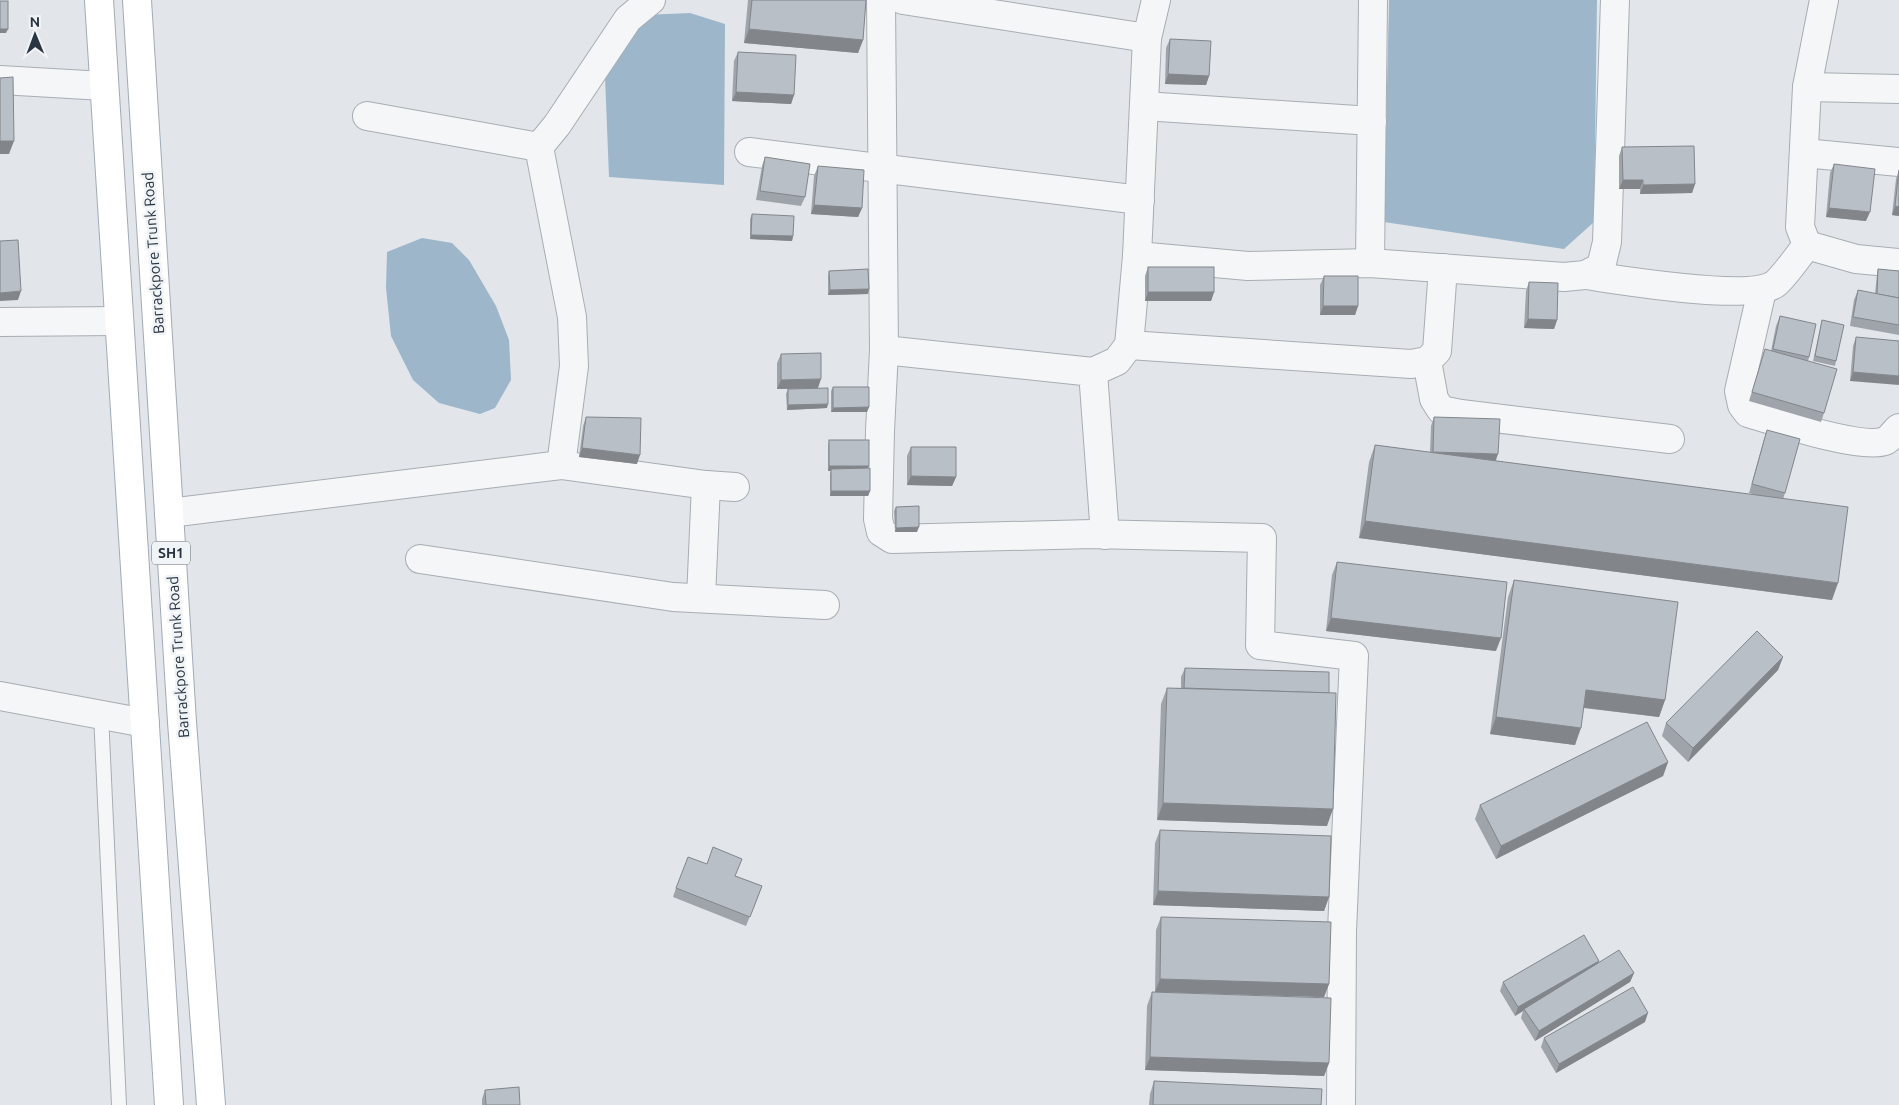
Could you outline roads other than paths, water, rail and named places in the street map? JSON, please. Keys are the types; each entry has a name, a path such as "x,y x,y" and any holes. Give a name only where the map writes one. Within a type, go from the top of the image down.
{"main road":[{"name":"SH1","path":"99,0 169,1105"},
{"name":"Barrackpore Trunk Road","path":"137,0 182,722 211,1105"}],"street":[{"path":"539,147 557,125 628,18 651,0"},
{"path":"881,0 884,350 879,509 881,532 892,539 1105,535 1262,538 1260,646 1354,656 1342,931 1341,1105"},
{"path":"903,0 1147,38"},
{"path":"884,350 1093,372 1117,361 1128,345 1137,256 1147,38 1156,0"},
{"path":"1370,263 1374,0"},
{"path":"1585,275 1601,267 1607,242 1615,0"},
{"path":"1807,245 1800,227 1807,87 1824,0"},
{"path":"0,80 104,86"},
{"path":"1807,87 1899,90"},
{"path":"1144,106 1372,121"},
{"path":"367,116 539,147"},
{"path":"539,147 572,317 574,366 561,465"},
{"path":"749,152 1140,200"},
{"path":"1804,153 1899,162"},
{"path":"1807,245 1856,259 1899,263"},
{"path":"1137,256 1248,266 1370,263 1564,277 1585,275 1709,290 1762,290 1776,283 1807,245"},
{"path":"1128,345 1411,364 1427,361 1437,351 1443,268"},
{"path":"1762,290 1739,392 1742,405 1748,413 1827,436 1870,442 1885,441 1899,428"},
{"path":"0,322 119,321"},
{"path":"1427,361 1434,399 1441,410 1670,439"},
{"path":"1093,372 1105,535"},
{"path":"169,513 561,465 706,485 735,487"},
{"path":"701,598 706,485"},
{"path":"420,559 673,597 826,605"},
{"path":"0,696 145,723"}],"lane":[{"path":"101,714 120,1105"}],"water":[{"path":"1389,0 1597,0 1594,222 1564,249 1384,222"},
{"path":"690,13 725,24 724,185 609,177 605,77 644,15"},
{"path":"422,238 452,243 469,260 496,306 509,340 511,380 495,408 480,414 439,403 413,380 391,336 386,288 387,252"}]}
